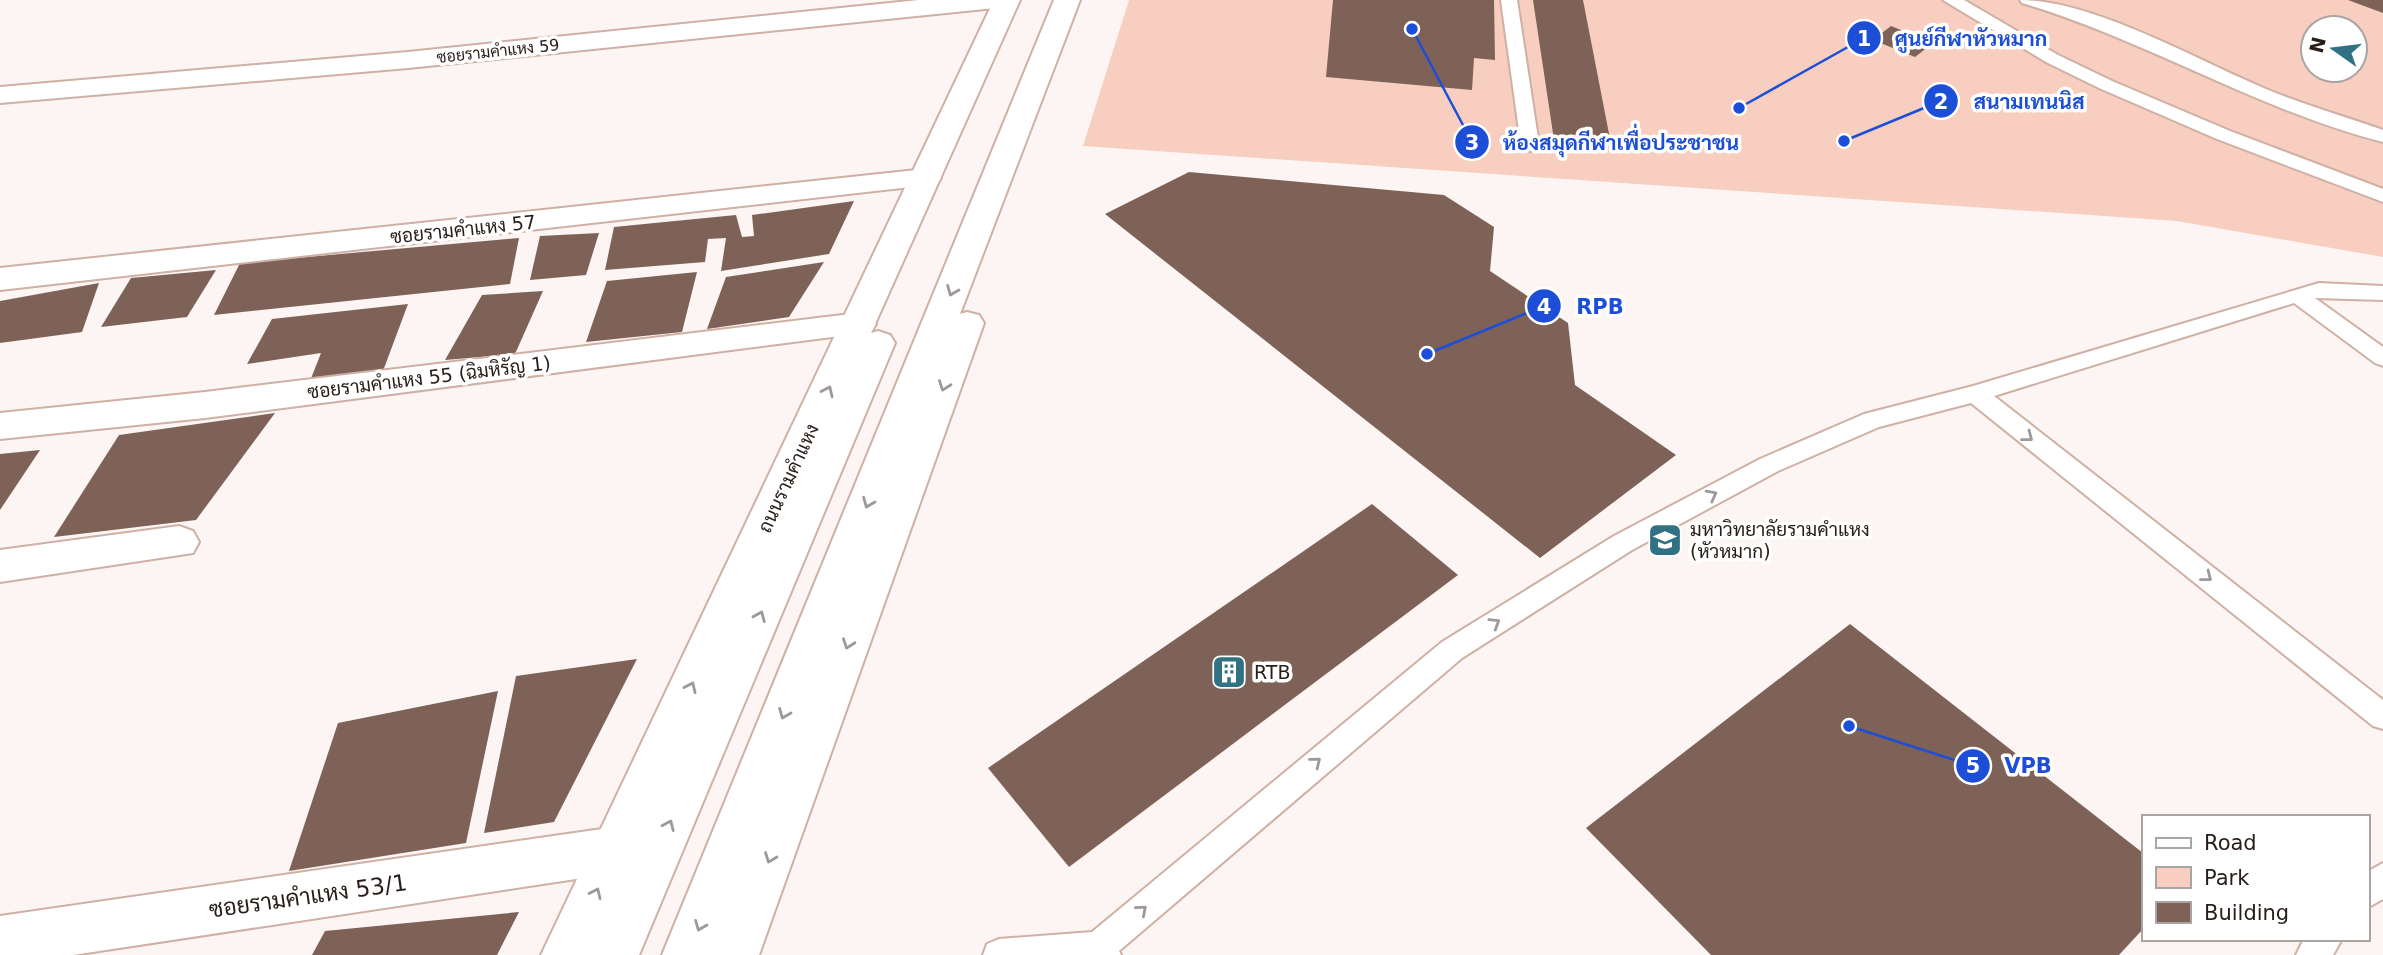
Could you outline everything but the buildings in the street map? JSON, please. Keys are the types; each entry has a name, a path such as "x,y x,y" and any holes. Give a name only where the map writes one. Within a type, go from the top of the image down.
{"main road":[{"name":"ซอยรามคำแหง 59","path":"0,95 408,60 995,0"},
{"name":"ถนนรามคำแหง","path":"567,955 1007,0"},
{"name":"ถนนรามคำแหง","path":"613,955 1028,0"},
{"path":"688,955 1067,0"},
{"path":"733,955 1087,0"},
{"name":"ซอยรามคำแหง 57","path":"0,279 926,178"},
{"name":"ซอยรามคำแหง 55 (ฉิมหิรัญ 1)","path":"0,426 205,405 859,324"},
{"path":"0,566 179,542"},
{"name":"ซอยรามคำแหง 53/1","path":"0,941 616,850"}],"lane":[{"path":"1509,0 1530,145"},
{"path":"1951,0 1984,14 2063,65 2217,135 2383,196"},
{"path":"2028,0 2086,17 2263,94 2383,136"},
{"path":"999,955 1101,951 1295,779 1452,650 1623,543 1769,465 1872,420 1975,394 2297,295 2319,290 2383,293"},
{"path":"2297,295 2383,358"},
{"path":"1975,394 2383,717"},
{"path":"2369,891 2383,878"},
{"path":"2312,955 2324,941"}],"green space":[{"path":"1129,0 2383,0 2383,257 2177,221 1083,146"}],"place":[{"name":"ห้องสมุดกีฬาเพื่อประชาชน","path":"1412,29"},
{"name":"ศูนย์กีฬาหัวหมาก","path":"1739,108"},
{"name":"สนามเทนนิส","path":"1844,141"},
{"name":"RPB","path":"1427,354"},
{"name":"มหาวิทยาลัยรามคำแหง (หัวหมาก)","path":"1665,540"},
{"name":"RTB","path":"1229,672"},
{"name":"VPB","path":"1849,726"}]}
